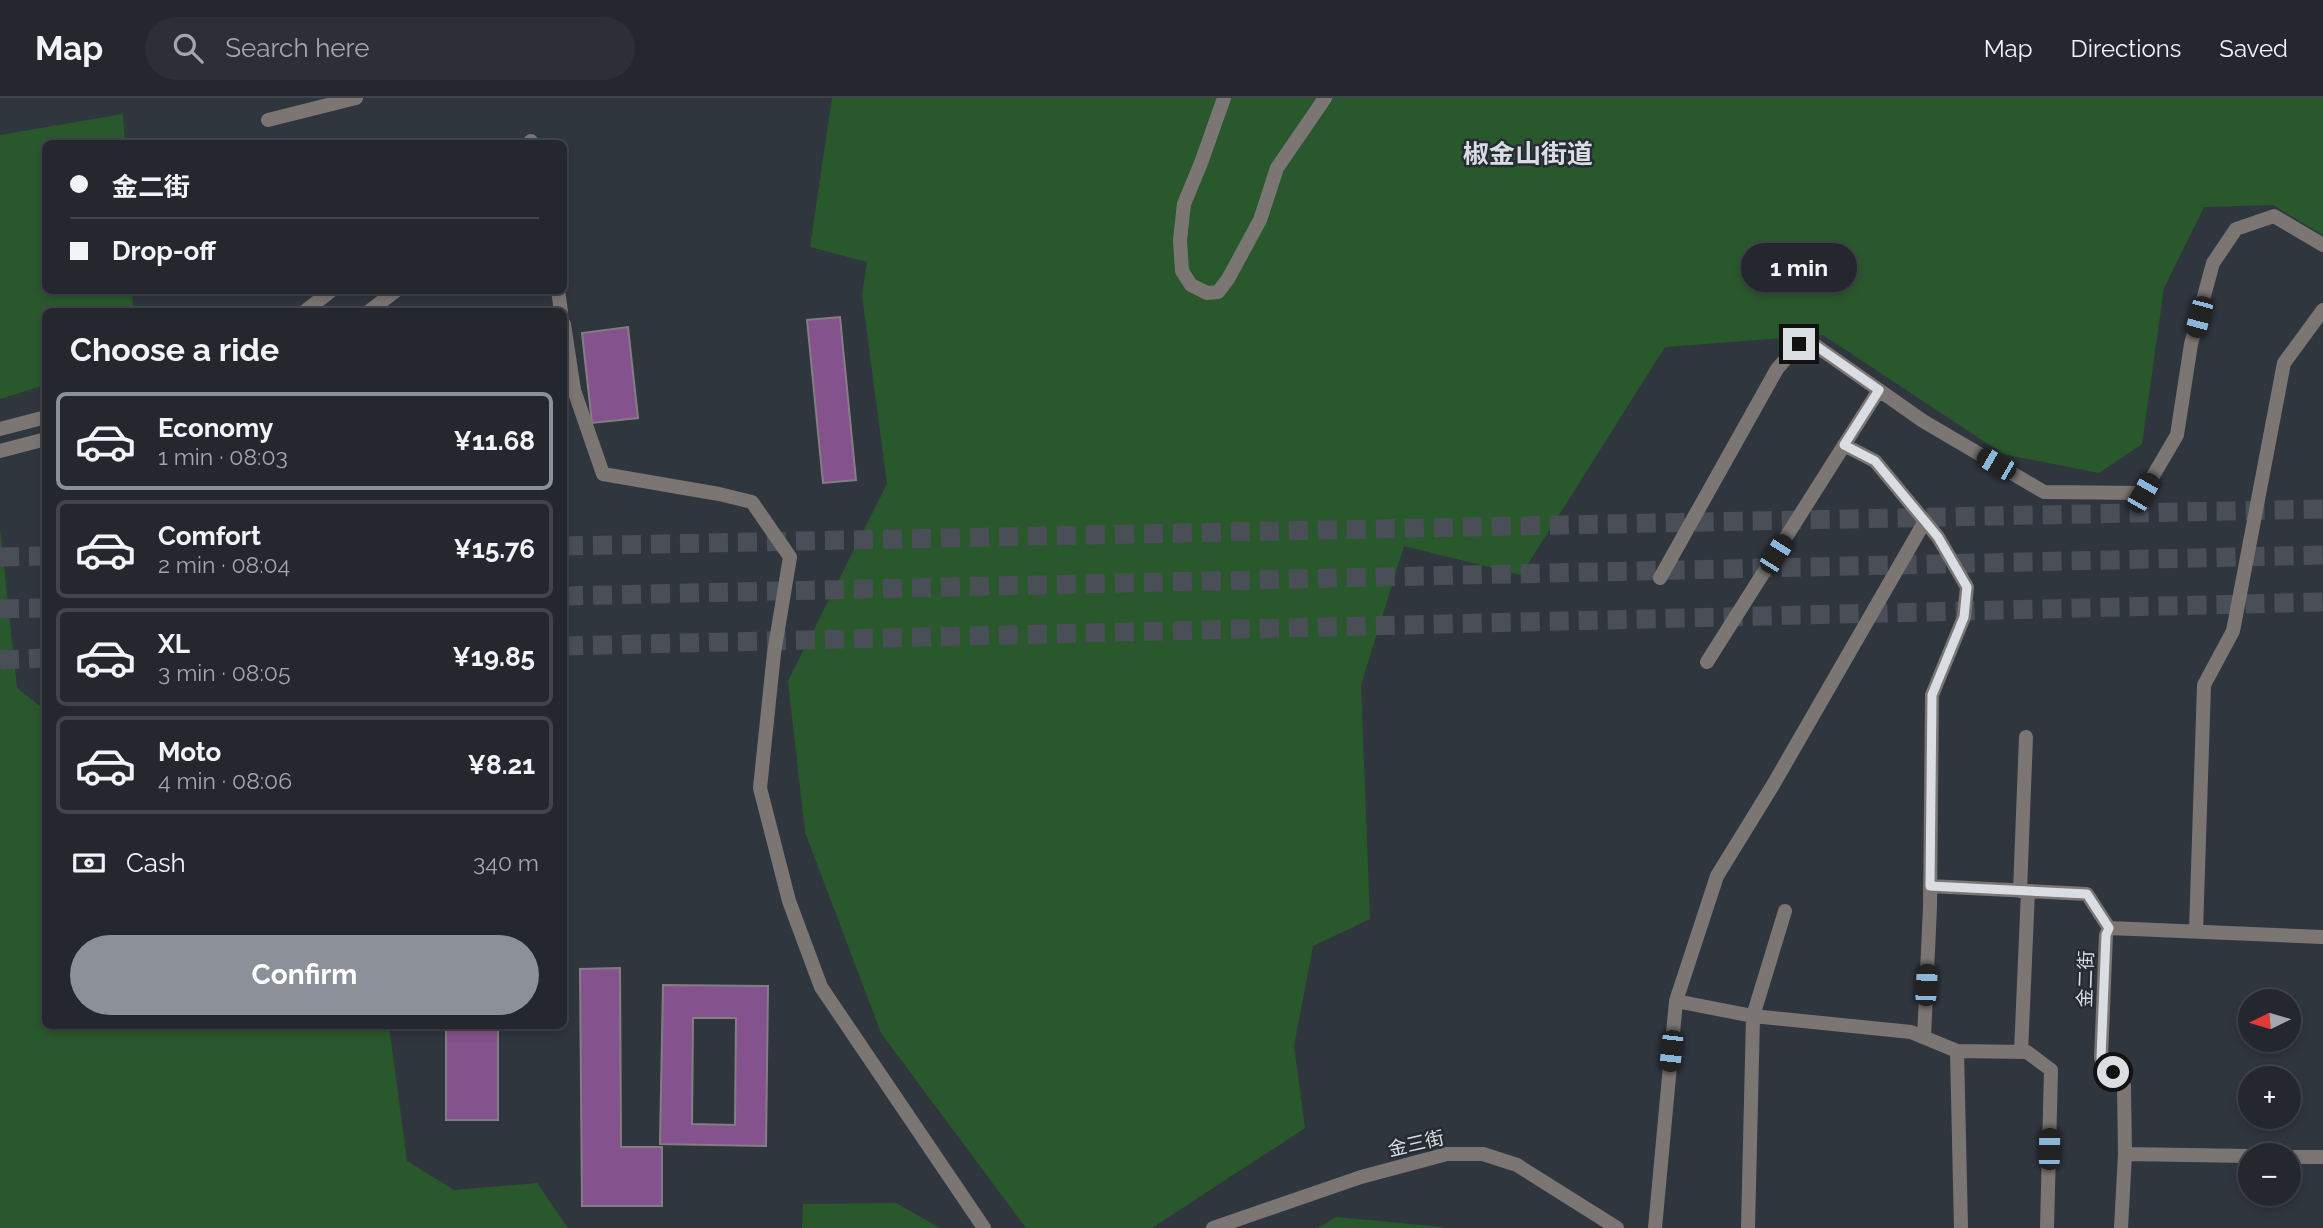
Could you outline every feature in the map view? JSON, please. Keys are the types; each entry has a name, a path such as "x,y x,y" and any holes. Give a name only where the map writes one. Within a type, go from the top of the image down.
{"street":[{"path":"268,120 356,98"},
{"path":"1224,98 1184,204 1180,240 1182,271 1191,285 1207,293 1218,292 1228,279 1260,220 1277,167 1325,98"},
{"path":"1660,579 1777,369 1799,344 1812,343 1923,421 2044,492 2143,493 2177,435 2191,344 2213,263 2236,229 2274,216 2323,245"},
{"path":"309,308 327,294"},
{"path":"376,308 392,300"},
{"path":"2196,931 2204,684 2233,631 2284,363 2323,310"},
{"path":"567,344 574,390 603,474 752,502 790,557 774,653 760,788 789,901 821,987 984,1228"},
{"path":"1707,662 1879,390"},
{"path":"0,429 42,418"},
{"path":"0,451 42,440"},
{"path":"1844,445 1875,461 1938,537 1967,587 1964,617 1932,695 1930,886 1924,1037"},
{"path":"1655,1228 1676,1001 1717,876 1773,785 1925,521"},
{"path":"2021,1052 2026,737"},
{"path":"1930,886 2087,894 2109,928"},
{"path":"1748,1228 1753,1016 1785,911"},
{"name":"金二街","path":"2121,1228 2125,1154 2124,1086 2101,1058 2106,935 2109,928 2323,937"},
{"path":"1676,1001 1753,1016 1911,1032 1958,1051 2027,1052 2051,1070 2047,1228"},
{"path":"1958,1051 1961,1228"},
{"name":"金三街","path":"1213,1228 1361,1177 1447,1153 1483,1154 1517,1165 1617,1228"},
{"path":"2125,1154 2238,1156"},
{"path":"2301,1157 2323,1157"}],"green space":[{"path":"832,98 2323,98 2323,235 2273,205 2204,207 2164,288 2142,444 2099,473 2003,454 1823,335 1665,347 1521,575 1404,546 1361,685 1370,919 1313,946 1294,1046 1305,1128 1152,1228 1026,1228 881,1033 805,832 788,681 887,484 862,295 867,262 810,247"},
{"path":"123,114 125,140 42,140 42,294 132,294 133,308 42,308 42,386 0,399 0,135"},
{"path":"0,529 17,688 42,708 42,1029 389,1029 407,1161 454,1190 537,1183 568,1228 0,1228"},
{"path":"896,1203 940,1228 802,1228 803,1204"},
{"path":"1336,1217 1443,1227 1444,1228 1318,1228"}],"building":[{"path":"840,317 856,480 823,483 807,320"},
{"path":"628,327 638,418 592,423 582,333"},
{"path":"620,968 621,1147 662,1147 662,1206 582,1206 580,969"},
{"path":"663,985 768,986 766,1146 660,1144","holes":["693,1018 736,1018 735,1125 692,1124"]},
{"path":"446,1029 498,1029 498,1120 446,1120"}],"tunnel":[{"path":"567,546 2323,509"},
{"path":"567,596 2323,555"},
{"path":"0,557 42,556"},
{"path":"567,646 2323,602"},
{"path":"0,609 42,608"},
{"path":"0,660 42,658"}],"district":[{"name":"椒金山街道","path":"1528,154"}],"route":[{"path":"1799,344 1812,343 1879,390 1844,445 1875,461 1938,537 1967,587 1964,617 1932,695 1930,886 2087,894 2109,928 2106,935 2101,1058 2113,1072"}]}
